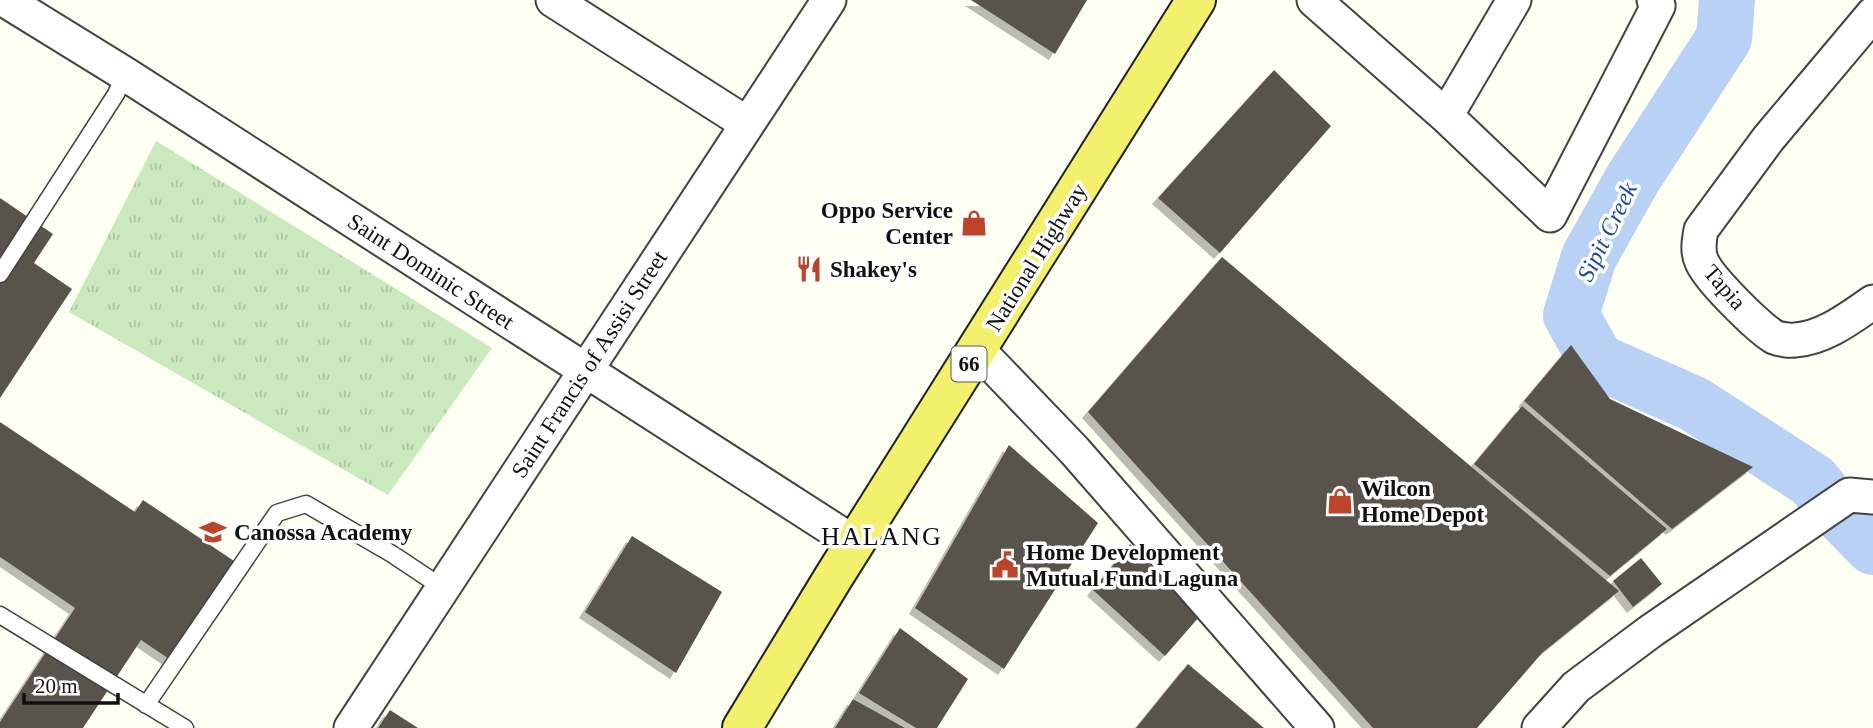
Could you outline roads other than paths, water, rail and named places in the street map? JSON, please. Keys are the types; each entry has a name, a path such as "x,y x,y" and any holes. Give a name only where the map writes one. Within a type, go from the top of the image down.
{"main road":[{"name":"National Highway","path":"742,728 1196,0"}],"street":[{"name":"Saint Dominic Street","path":"5,0 125,74 856,544"},
{"path":"553,0 746,123"},
{"name":"Saint Francis of Assisi Street","path":"351,728 829,0"},
{"path":"1314,0 1446,116 1550,215 1658,6 1654,0"},
{"path":"1446,116 1514,0"},
{"name":"Tapia","path":"1873,14 1768,139 1701,230 1698,246 1702,262 1716,283 1776,338 1794,341 1811,336 1840,324 1873,302"},
{"path":"978,350 1073,450 1317,728"},
{"path":"1539,728 1576,687 1651,631 1811,520 1861,496"}],"lane":[{"path":"0,274 116,94 125,74"},
{"path":"146,705 277,513 306,504 443,587"},
{"path":"0,615 186,728"}],"waterway":[{"name":"Sipit Creek","path":"1727,0 1724,38 1632,180 1589,257 1571,315 1597,361 1694,404 1813,481 1873,547"}],"place":[{"name":"Oppo Service Center","path":"974,223"},
{"name":"Shakey's","path":"809,269"},
{"name":"Wilcon Home Depot","path":"1340,501"},
{"name":"Canossa Academy","path":"213,532"},
{"name":"Home Development Mutual Fund Laguna","path":"1005,565"}],"district":[{"name":"HALANG","path":"882,536"}]}
